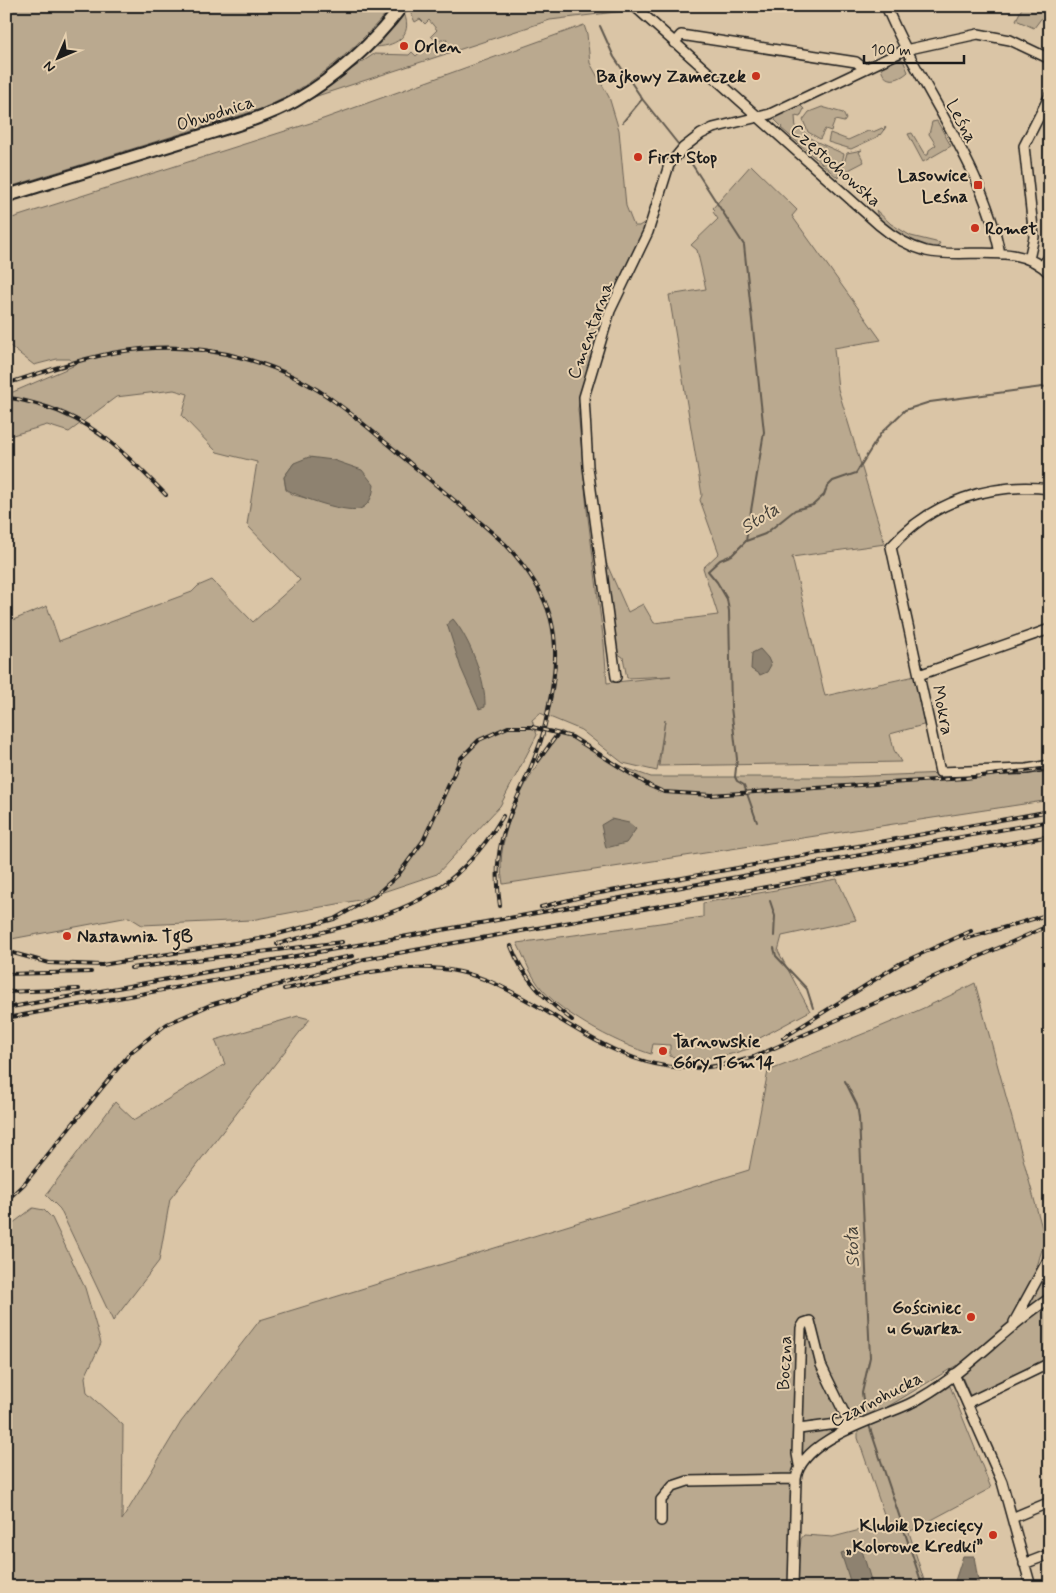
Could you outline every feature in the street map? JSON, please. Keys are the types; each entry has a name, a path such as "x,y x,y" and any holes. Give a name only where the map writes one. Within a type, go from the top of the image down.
{"main road":[{"name":"Obwodnica","path":"6,196 239,124 282,108 312,90 350,62 377,36 402,6"}],"street":[{"name":"Częstochowska","path":"634,6 879,225 899,240 934,252 1000,254 1029,259 1042,266 1050,274"},
{"name":"Leśna","path":"886,6 905,50 948,127 988,206 1000,254"},
{"name":"Cmentarna","path":"616,677 588,467 583,413 586,385 610,311 648,232 669,165 683,148 713,128 759,118 905,50 978,34 1010,40 1050,59"},
{"path":"674,43 681,35 856,62 865,69"},
{"path":"1029,259 1034,237 1024,146 1050,95"},
{"path":"1042,266 1050,256"},
{"name":"Mokra","path":"1050,489 1010,487 972,494 933,512 891,547 940,772 1027,769 1050,765"},
{"path":"919,675 1050,629"},
{"path":"1013,1324 1050,1256"},
{"name":"Czarnohucka","path":"799,1465 817,1449 851,1427 909,1404 954,1374 1013,1324 1050,1298"},
{"name":"Boczna","path":"799,1465 801,1328 804,1322 810,1321 821,1365 851,1427"},
{"path":"968,1403 1050,1363"},
{"path":"954,1374 992,1456 1012,1518 1030,1587"},
{"path":"799,1429 837,1424 851,1427"},
{"path":"792,1587 796,1480 799,1465"},
{"path":"661,1521 661,1500 673,1486 688,1480 796,1480"},
{"path":"1012,1518 1050,1502"},
{"path":"1024,1564 1050,1554"}],"shaded area":[{"path":"6,6 392,6 364,37 334,64 300,88 264,108 6,188"},
{"path":"413,6 627,6 624,11 550,20 314,97 312,96 374,54 409,55 412,52 416,56 430,43 435,49 439,45 438,43 447,41 447,39 436,41 431,36 437,30 429,20 425,24 420,19 415,22 411,14"},
{"path":"1023,6 1050,6 1050,21 1043,16 1034,28 1016,20"},
{"path":"404,13 406,28 400,39 395,43 373,47"},
{"path":"584,25 587,34 590,63 609,97 619,130 626,206 634,226 639,226 647,221 647,226 607,309 582,386 578,409 587,510 607,683 671,676 627,678 623,657 618,654 605,560 628,612 643,604 654,623 718,615 703,568 719,553 700,500 702,495 669,295 706,289 697,250 691,245 718,219 713,212 715,210 713,208 751,165 797,210 792,216 881,340 834,348 838,389 885,544 792,557 825,696 915,676 927,724 890,734 894,750 901,762 659,766 665,720 657,771 623,763 581,730 540,713 532,720 537,735 500,806 437,874 359,900 251,920 142,925 129,917 6,940 6,623 47,606 59,641 192,592 198,586 212,580 253,622 300,580 247,525 257,462 217,452 182,416 188,394 174,390 116,397 69,432 47,425 6,437 6,395 73,366 70,359 57,359 34,365 6,343 6,220 323,119","holes":["294,463 313,500 294,495 286,490 284,477"]},
{"path":"896,59 903,60 908,72 896,79 888,79 881,68 883,65"},
{"path":"799,104 804,109 800,117 795,116 796,129 800,128 813,140 844,154 838,178 781,128 775,120 777,115"},
{"path":"822,107 843,113 846,119 844,122 835,120 831,131 825,129 820,139 808,132 803,120 809,112"},
{"path":"937,121 951,146 923,162 908,134 912,133 925,155 928,155 929,150 936,145 929,134 932,122"},
{"path":"882,128 884,130 877,137 851,149 828,142 830,133 848,140 868,131 873,132"},
{"path":"862,150 859,152 864,162 841,174 847,153"},
{"path":"876,210 891,224 911,236 940,243 936,249 900,237 884,225"},
{"path":"309,457 333,460 362,470 374,485 368,504 356,510 336,507 312,500 286,489 284,477 294,463"},
{"path":"453,619 471,649 480,673 485,707 479,709 461,668 447,624"},
{"path":"760,649 771,665 767,672 760,675 751,669 752,653"},
{"path":"561,731 625,768 651,777 843,777 1050,769 1050,800 503,884 501,864 503,844 509,823 527,783 549,746"},
{"path":"611,819 629,823 636,829 626,843 606,848 601,825"},
{"path":"837,879 856,920 782,936 778,951 810,1011 758,1039 760,1045 716,1057 693,1059 670,1056 670,1045 653,1044 651,1054 621,1042 586,1024 570,1014 543,990 532,974 517,943 703,917 703,903"},
{"path":"975,983 1045,1239 1028,1298 1050,1264 1050,1293 1047,1294 1050,1294 1050,1361 972,1400 957,1365 796,1462 792,1587 6,1587 6,1298 12,1296 6,1284 6,1235 8,1227 33,1208 44,1210 52,1218 85,1288 101,1343 85,1377 87,1393 123,1425 122,1520 181,1422 260,1320 749,1170 768,1071 899,1019"},
{"path":"298,1016 310,1019 170,1199 159,1261 113,1321 60,1209 46,1195 115,1102 134,1120 225,1064 215,1040"},
{"path":"950,1386 991,1488 909,1532 926,1587 796,1587 801,1539 804,1535 833,1537 887,1523 858,1438 858,1429 920,1405"},
{"path":"861,1547 873,1587 852,1587 841,1553"},
{"path":"963,1556 974,1556 979,1587 953,1587"}],"waterway":[{"path":"600,26 614,57 643,100 678,144"},
{"path":"623,122 642,99"},
{"path":"686,155 744,245 764,432 746,541"},
{"name":"Stoła","path":"757,822 744,785 737,781 735,777 737,759 731,707 729,611 727,599 708,571 720,560 732,555 746,541 765,534 795,510 813,505 824,495 827,487 833,481 856,473 881,433 905,410 930,402 1050,386"},
{"name":"Stoła","path":"770,901 775,916 774,936"},
{"name":"Stoła","path":"774,948 776,956 807,989 813,1008"},
{"name":"Stoła","path":"845,1081 857,1105 859,1118 870,1357 862,1393 865,1413"},
{"name":"Stoła","path":"869,1425 923,1587"}],"railway":[{"path":"6,384 89,358 141,349 193,349 245,358 294,377 338,404 375,433 506,545 535,582 544,600 551,619 555,658 553,681 542,736 531,768 507,822 502,840 498,859 500,906"},
{"path":"6,398 40,405 77,420 109,441 166,495"},
{"path":"6,951 49,963 102,965 259,939 334,919 376,895 398,875 423,841 461,758 479,740 508,727 532,727 572,737 650,786 664,792 711,795 965,778 1050,768"},
{"path":"538,761 557,735"},
{"path":"541,907 589,895 1050,811"},
{"path":"277,944 378,917 406,906 433,892 457,873 481,848 503,816"},
{"path":"6,1008 1050,821"},
{"path":"6,1201 24,1184 131,1052 167,1024 210,1005 365,959 1050,836"},
{"path":"965,939 1050,914"},
{"path":"284,989 394,969 416,968 460,972 481,978 511,991 616,1051 640,1060 666,1066 692,1068 721,1065 754,1057 1050,925"},
{"path":"783,1038 901,963 971,931"},
{"path":"131,968 342,942"},
{"path":"511,946 516,958 536,988 572,1020"},
{"path":"6,1018 353,956"},
{"path":"6,974 91,972"},
{"path":"6,992 79,989"}],"place":[{"name":"Orlen","path":"404,46"},
{"name":"Bajkowy Zameczek","path":"756,76"},
{"name":"First Stop","path":"638,157"},
{"name":"Lasowice Leśna","path":"978,185"},
{"name":"Romet","path":"975,228"},
{"name":"Nastawnia TgB","path":"67,936"},
{"name":"Tarnowskie Góry TGm14","path":"663,1051"},
{"name":"Gościniec u Gwarka","path":"971,1317"},
{"name":"Klubik Dziecięcy „Kolorowe Kredki”","path":"993,1535"}]}
